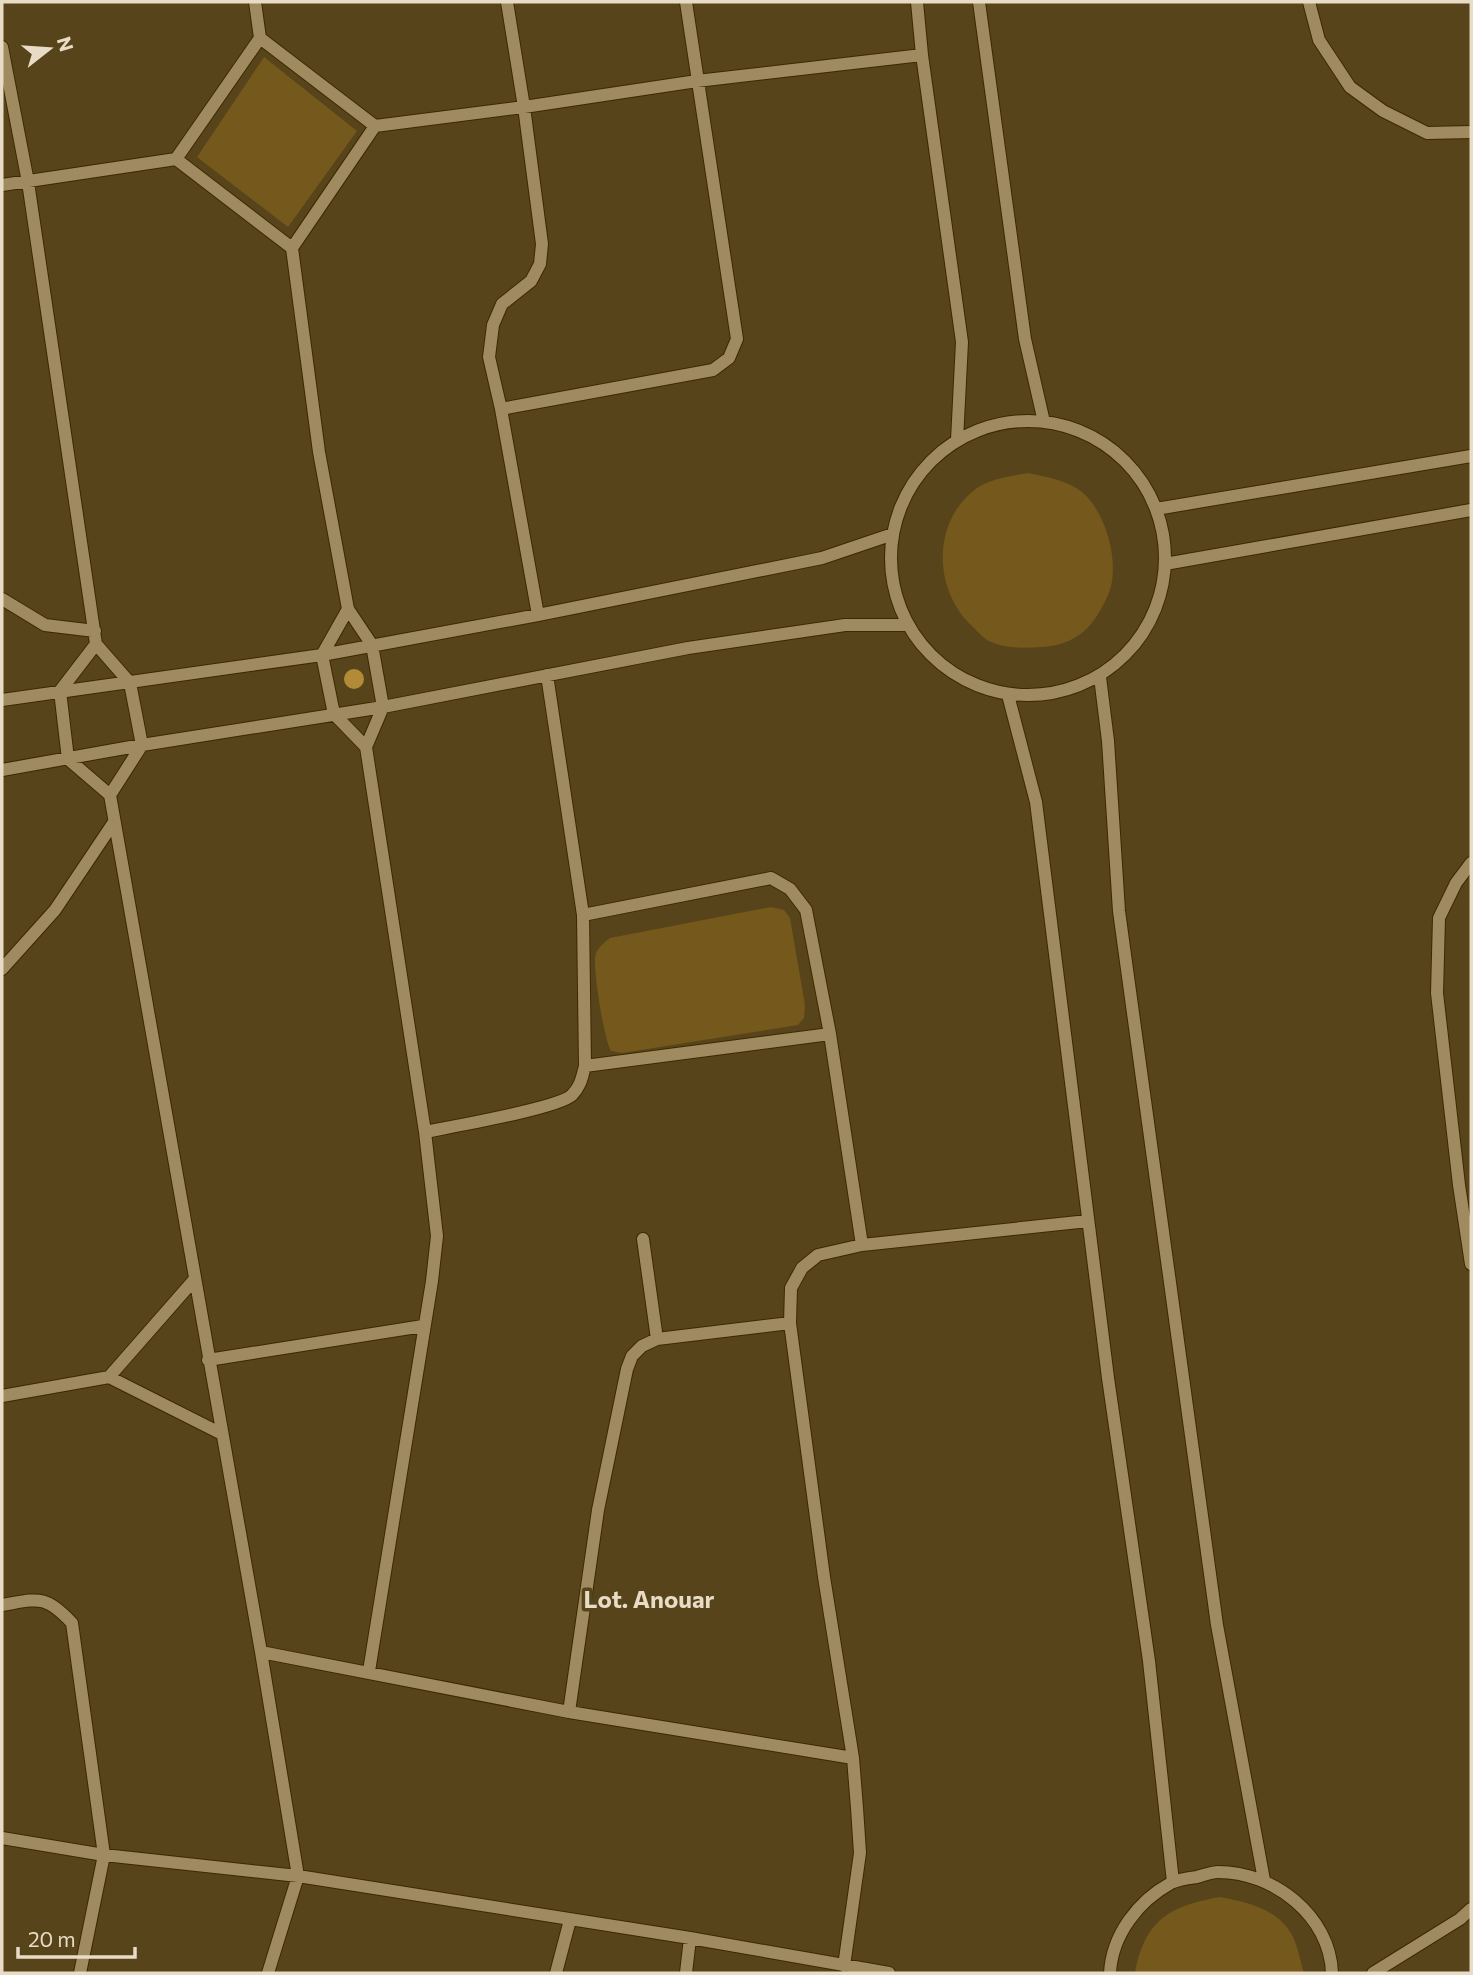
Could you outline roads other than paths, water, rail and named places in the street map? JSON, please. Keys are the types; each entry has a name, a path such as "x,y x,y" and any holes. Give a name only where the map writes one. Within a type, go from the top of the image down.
{"street":[{"path":"176,159 260,38 255,2"},
{"path":"507,2 542,244 540,264 530,281 502,304 493,325 489,357 538,615"},
{"path":"501,409 713,370 729,358 737,339 686,2"},
{"path":"917,2 962,342 957,440"},
{"path":"979,2 1025,339 1044,422"},
{"path":"1309,2 1318,40 1350,87 1383,111 1427,133 1471,132"},
{"path":"260,38 375,126 697,81 922,55"},
{"path":"2,47 28,182 95,638 130,683 142,745 110,795"},
{"path":"369,1671 437,1236 425,1132 366,747 383,707 372,645 348,608 319,452 292,248 375,126"},
{"path":"2,185 176,159 292,248"},
{"path":"1014,421 1044,422 1073,428 1100,441 1123,460 1142,482 1156,509 1163,536 1165,564 1156,608 1151,618 1133,648 1100,677 1055,694 1008,695 968,683 934,659 908,625 892,581 893,534 904,497 926,465 957,440 984,428 1014,421"},
{"path":"1156,509 1471,456"},
{"path":"1165,564 1471,510"},
{"path":"2,700 322,654 538,615 822,558 893,534"},
{"path":"2,598 46,625 95,638"},
{"path":"348,608 322,654 334,714 366,747"},
{"path":"2,770 383,707 688,648 845,625 908,625"},
{"path":"95,638 60,691 68,759 110,795 298,1876 268,1973"},
{"path":"425,1132 546,1106 570,1097 580,1085 585,1066 583,915 547,675"},
{"path":"1100,677 1108,741 1119,911 1217,1625 1264,1880"},
{"path":"1008,695 1036,802 1088,1221 1149,1661 1173,1882"},
{"path":"2,969 55,910 114,822"},
{"path":"1471,863 1456,883 1439,918 1437,993 1465,1184 1471,1264"},
{"path":"583,915 771,878 790,889 806,910 830,1034 862,1245"},
{"path":"585,1066 830,1034"},
{"path":"844,1966 860,1853 853,1758 824,1577 790,1323 791,1288 803,1268 818,1255 862,1245 1088,1221"},
{"path":"643,1239 657,1339"},
{"path":"109,1377 194,1280"},
{"path":"569,1712 598,1510 613,1430 632,1356 642,1346 657,1339 790,1323"},
{"path":"208,1360 423,1326"},
{"path":"2,1396 109,1377 222,1434"},
{"path":"2,1605 38,1599 58,1608 72,1623 104,1854 80,1973"},
{"path":"261,1652 569,1712 853,1758"},
{"path":"2,1838 104,1854 298,1876 690,1938 889,1973"},
{"path":"1110,1973 1111,1961 1123,1929 1144,1902 1173,1882 1218,1872 1264,1880 1294,1899 1319,1927 1332,1962 1332,1973"},
{"path":"1373,1973 1460,1919 1471,1909"},
{"path":"556,1973 570,1920"},
{"path":"686,1973 690,1938"}],"district":[{"name":"Lot. Anouar","path":"649,1600"}]}
